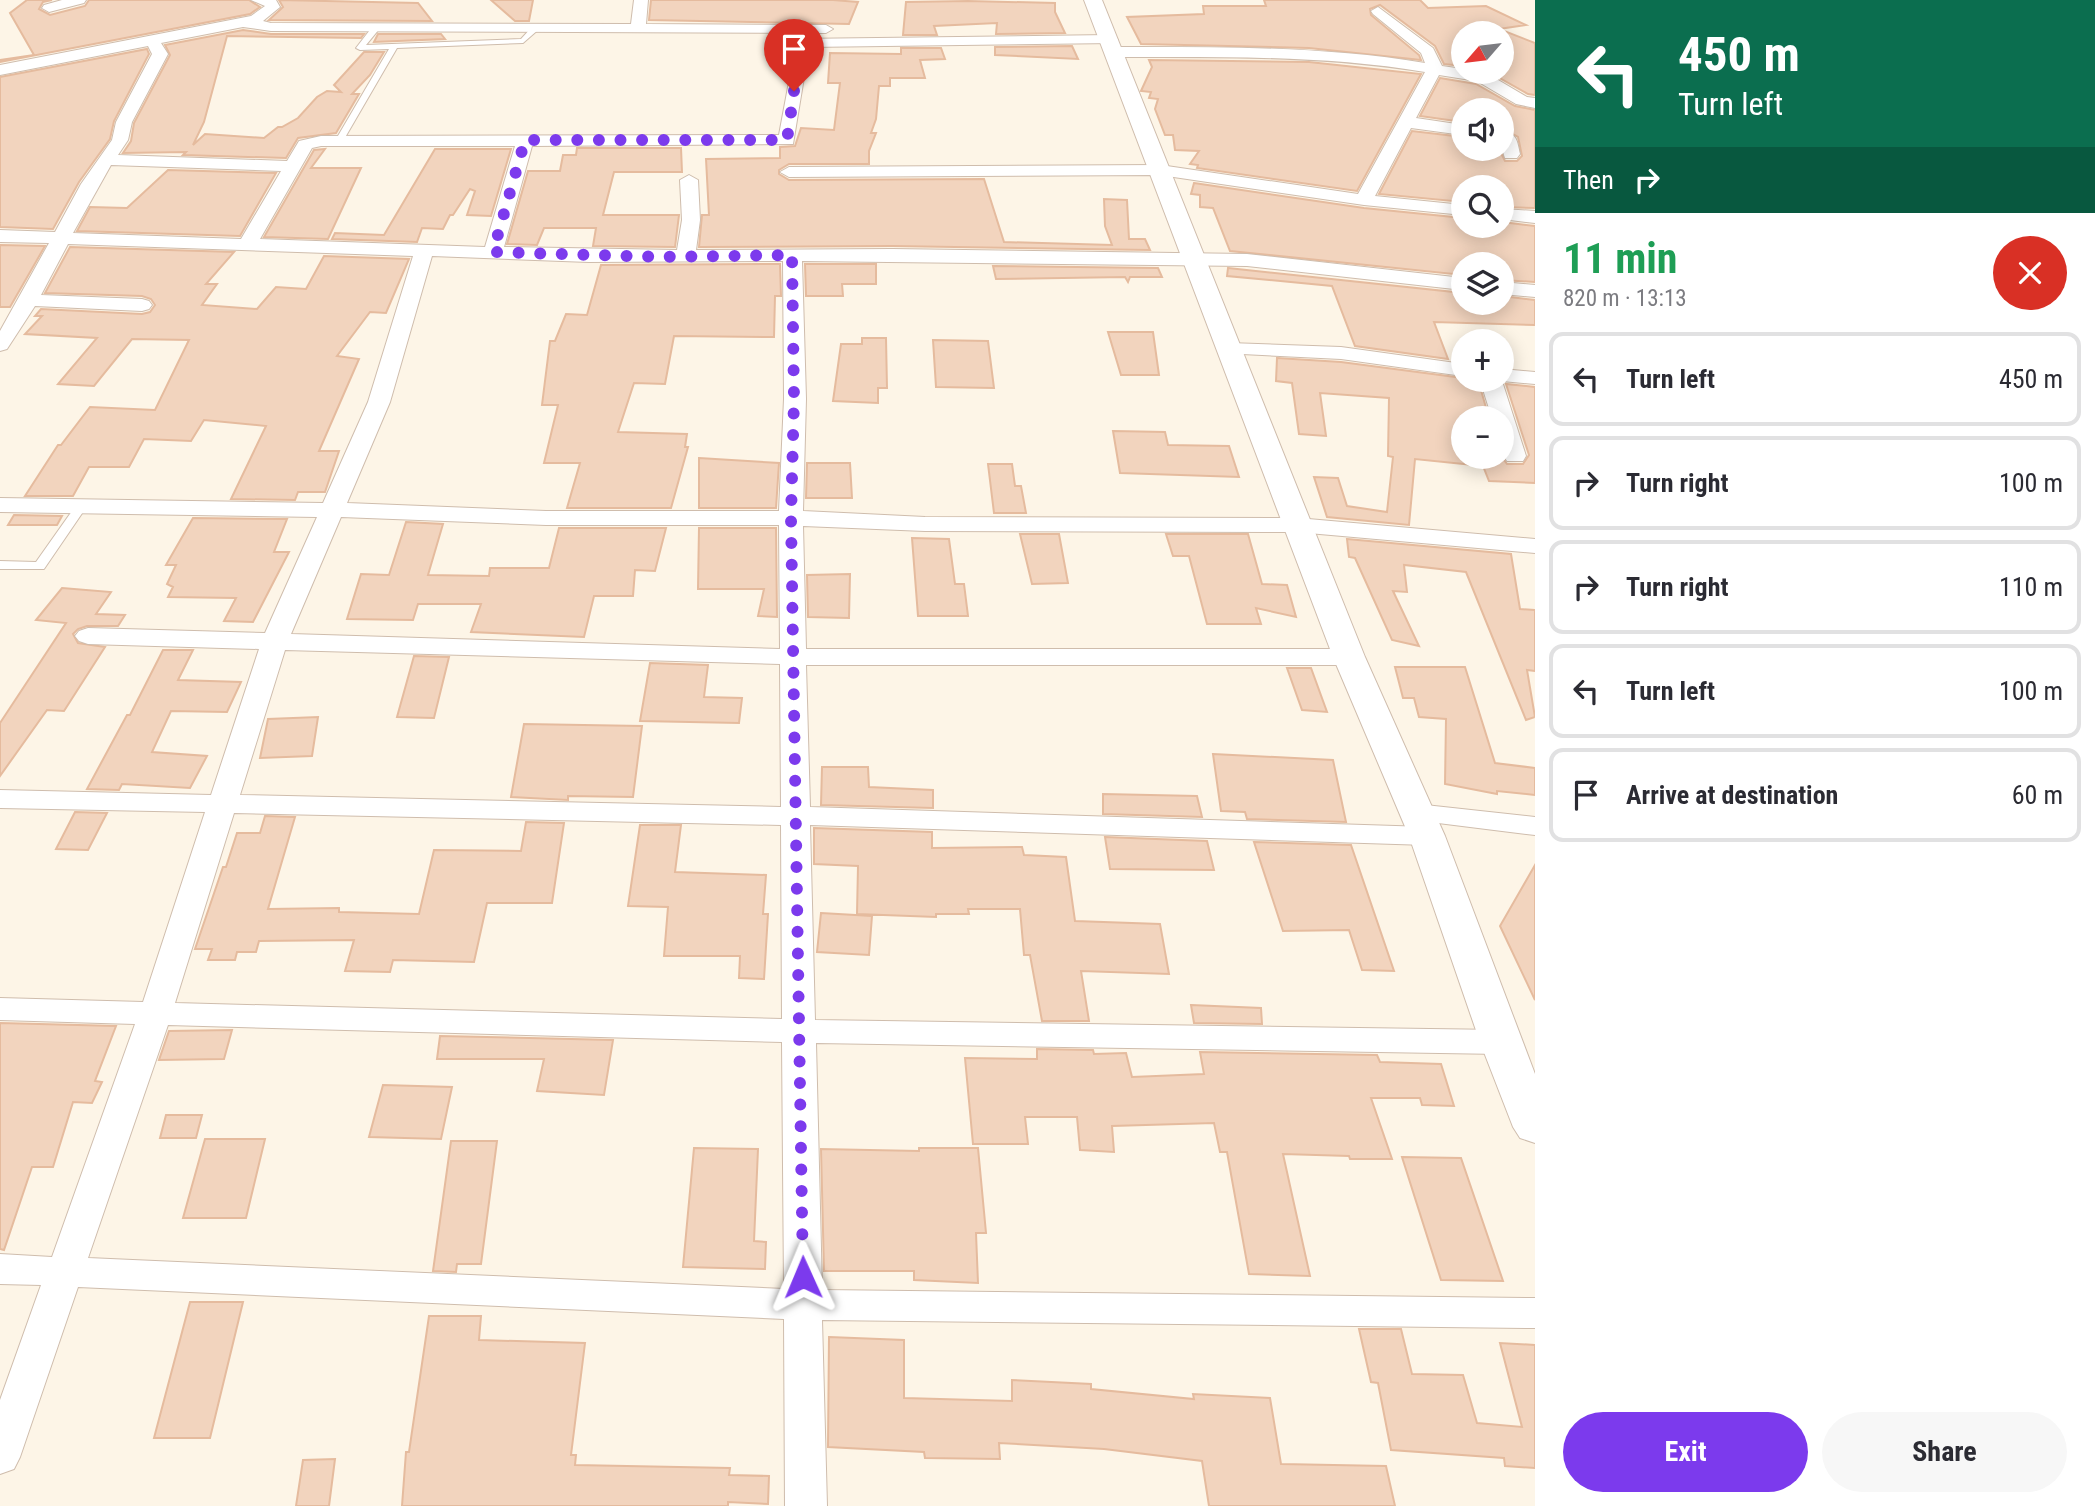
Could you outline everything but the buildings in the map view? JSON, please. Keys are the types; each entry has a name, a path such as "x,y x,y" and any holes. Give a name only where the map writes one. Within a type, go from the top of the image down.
{"street":[{"path":"49,8 79,0"},
{"path":"638,29 640,0"},
{"path":"1093,0 1349,657 1421,824 1500,1042 1535,1127"},
{"path":"0,70 256,20 273,7 268,1"},
{"path":"1378,11 1428,51 1435,68"},
{"path":"244,23 271,27 638,29 802,35 1110,40 1435,68 1482,77 1522,101 1535,103"},
{"path":"248,243 305,145 339,141 787,140 802,35"},
{"path":"0,345 65,236 90,184 120,140 124,122 160,54 153,42"},
{"path":"1364,200 1435,68"},
{"path":"1406,122 1451,128"},
{"path":"493,252 525,140"},
{"path":"107,160 293,166"},
{"path":"789,172 1160,170 1364,200 1451,209"},
{"path":"685,257 691,220 689,180"},
{"path":"1514,215 1535,217"},
{"path":"0,236 685,257 792,255 1247,260 1451,283"},
{"path":"0,1457 155,1015 274,643 379,402 424,250"},
{"path":"792,255 794,399 791,518 806,1506"},
{"path":"1514,289 1535,291"},
{"path":"29,300 142,305"},
{"path":"1229,349 1341,353 1451,368"},
{"path":"1514,376 1535,378"},
{"path":"1495,392 1515,456"},
{"path":"0,505 334,510 546,518 791,518 925,524 1297,525 1535,546"},
{"path":"88,636 795,657 1349,657"},
{"path":"0,799 797,816 1535,826"},
{"path":"0,1009 800,1031 1500,1042"},
{"path":"0,1269 804,1305 1535,1312"}],"lane":[{"path":"376,28 360,48 523,41 535,29"},
{"path":"339,141 394,46"},
{"path":"0,565 40,566 81,506"}],"route":[{"path":"794,91 787,140 525,140 493,252 661,257 792,255 794,399 791,518 803,1277"}]}
